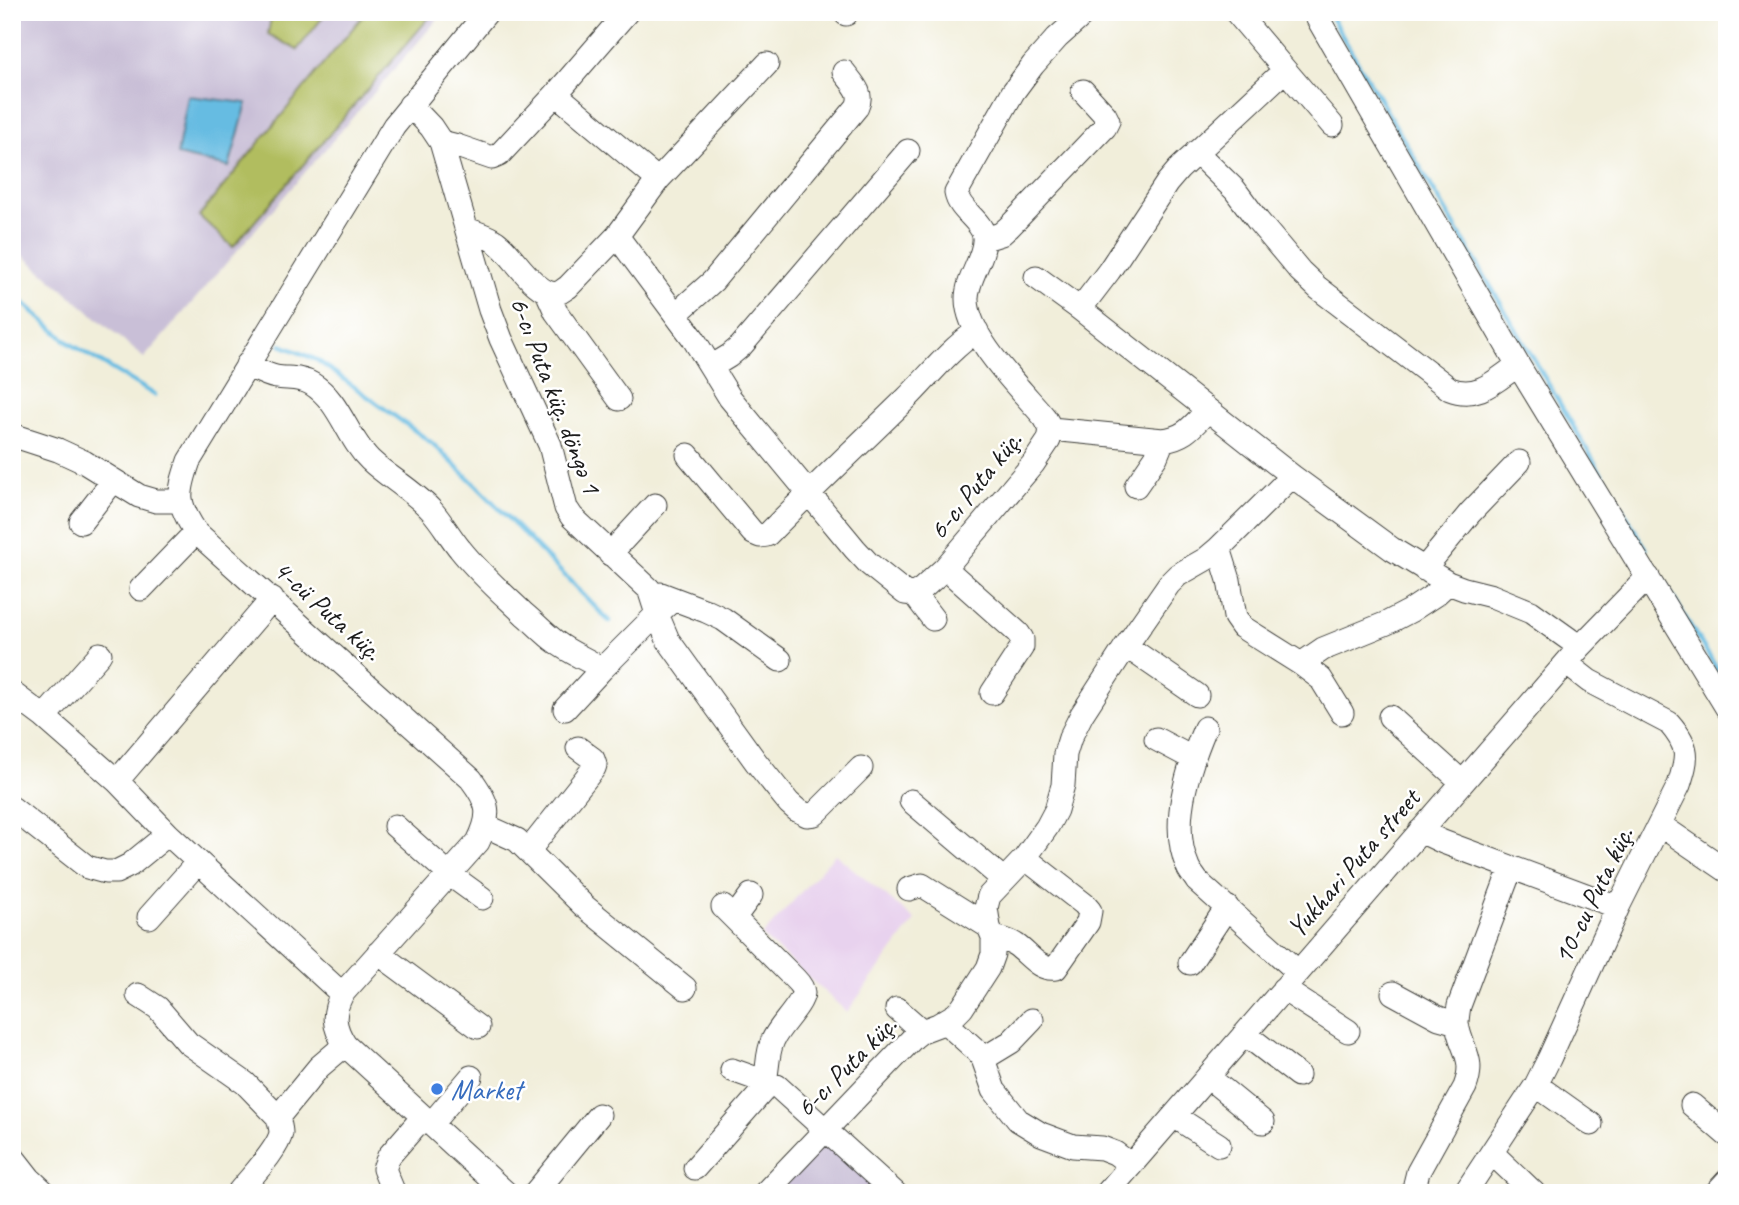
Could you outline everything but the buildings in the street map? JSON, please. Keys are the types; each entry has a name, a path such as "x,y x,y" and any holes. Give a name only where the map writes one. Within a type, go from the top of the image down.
{"street":[{"path":"14,440 58,450 84,462 139,496 156,501 180,501 180,490 189,461 394,126 488,12"},
{"path":"441,142 492,158 499,155 627,12"},
{"path":"1236,12 1332,125"},
{"path":"1314,12 1518,365 1727,708"},
{"path":"1074,16 1013,92 956,193 957,200 983,230 985,239 1001,234 1009,227 1105,127 1108,121 1105,115 1083,91"},
{"path":"553,293 568,287 617,236 659,180 767,64"},
{"path":"1080,309 1110,271 1167,183 1196,152 1285,69"},
{"path":"676,314 713,281 857,107 860,93 845,72"},
{"path":"556,94 659,180"},
{"name":"6-cı Puta küç. döngə 1","path":"410,106 431,127 441,142 490,310 501,340 550,445 566,508 572,517 665,607 668,640 756,762 797,810 807,815 815,814 861,768"},
{"path":"711,367 741,346 908,151"},
{"path":"1196,152 1235,190 1300,271 1318,288 1450,389 1461,393 1481,391 1518,365"},
{"path":"467,229 501,245 539,288 553,293 572,309 625,396"},
{"path":"617,236 693,338 730,398 808,493 869,564 897,588 914,594 933,619"},
{"name":"6-cı Puta küç.","path":"914,594 944,568 1038,458 1049,440 1051,429 1045,418 986,348 967,308 969,284 985,239"},
{"path":"1036,277 1292,476 1392,550 1448,583 1492,596 1531,612 1573,655"},
{"path":"688,455 753,533 767,535 910,395 950,352 977,331"},
{"path":"247,365 277,377 297,378 311,383 327,396 369,459 432,510 462,551 495,587 555,642 602,669"},
{"path":"1051,429 1163,440 1185,433 1208,410"},
{"path":"1136,485 1156,457 1163,440"},
{"path":"1424,569 1470,513 1519,461"},
{"name":"6-cı Puta küç.","path":"765,1193 913,1038 922,1031 945,1022 962,1008 988,968 993,954 986,908 989,896 1025,858 1047,827 1062,785 1065,754 1082,714 1169,584 1219,548 1292,476"},
{"path":"81,522 113,481"},
{"name":"4-cü Puta küç.","path":"180,501 186,518 196,532 471,779 483,795 487,807 486,826"},
{"path":"610,554 655,505"},
{"path":"141,589 196,532"},
{"path":"1219,548 1227,572 1235,617 1242,627 1321,679 1342,713"},
{"path":"944,568 1022,639 1023,647 992,693"},
{"name":"Yukhari Puta street","path":"1107,1193 1573,655 1648,577"},
{"path":"1301,664 1323,649 1410,611 1448,583"},
{"path":"117,781 272,599"},
{"path":"565,709 665,607 706,611 723,619 780,660"},
{"path":"1126,646 1197,695"},
{"path":"44,717 100,654"},
{"name":"10-cu Puta küç.","path":"1465,1193 1536,1086 1618,906 1679,785 1686,763 1684,746 1669,723 1589,681 1573,655"},
{"path":"12,693 44,717 117,781 168,834 342,994"},
{"path":"1390,717 1462,782"},
{"path":"1205,728 1192,758 1180,823 1182,846 1188,867 1197,881 1227,907 1291,981 1348,1031"},
{"path":"1156,739 1192,758"},
{"path":"529,850 594,768 593,759 578,748"},
{"path":"911,802 1004,880"},
{"path":"12,808 87,867 105,872 116,872 130,865 168,834"},
{"path":"1660,825 1726,870"},
{"path":"396,826 449,874 482,898"},
{"path":"506,1193 345,1045 338,1034 335,1020 336,1006 342,994 478,842 486,826 517,840 584,906 685,988"},
{"path":"1420,831 1511,868 1618,906"},
{"path":"909,888 922,885 991,932 1014,944 1041,966 1056,968 1088,922 1090,911 1025,858"},
{"path":"149,917 198,862"},
{"path":"1417,1193 1415,1184 1418,1172 1470,1074 1457,1023 1459,1006 1511,868"},
{"path":"695,1168 761,1093 766,1082 772,1041 800,1002 803,993 802,987 795,979 728,912 751,895"},
{"path":"1191,963 1227,907"},
{"path":"378,953 478,1027"},
{"path":"1392,993 1439,1018 1457,1023"},
{"path":"138,995 158,1008 188,1043 246,1083 278,1117 281,1131 278,1141 238,1193"},
{"path":"897,1009 922,1031"},
{"path":"983,1059 1011,1042 1032,1020"},
{"path":"945,1022 976,1050 983,1059 994,1090 1012,1113 1031,1129 1073,1146 1102,1148 1115,1153 1131,1165"},
{"path":"1245,1034 1298,1075"},
{"path":"278,1117 319,1067 345,1045"},
{"path":"732,1070 777,1086 895,1193"},
{"path":"394,1193 384,1168 389,1156 471,1077"},
{"path":"1208,1077 1263,1122"},
{"path":"1536,1086 1591,1124"},
{"path":"1692,1105 1727,1135"},
{"path":"536,1193 599,1115"},
{"path":"1174,1116 1219,1145"},
{"path":"1492,1153 1534,1193"},
{"path":"12,1156 31,1188"},
{"path":"1716,1193 1727,1181"}],"shaded area":[{"path":"12,12 444,12 144,358 12,246"},
{"path":"835,854 915,920 847,1012 762,936"},
{"path":"824,1139 884,1193 778,1193"}],"green space":[{"path":"272,12 327,12 297,50 268,34"},
{"path":"366,12 434,12 233,247 199,216"}],"water":[{"path":"188,96 247,103 229,167 177,155"}],"waterway":[{"path":"1328,12 1646,549"},
{"path":"12,293 69,343 155,395"},
{"path":"281,345 317,360 432,443 609,621"},
{"path":"1663,582 1727,685"}],"place":[{"name":"Market","path":"437,1089"}]}
